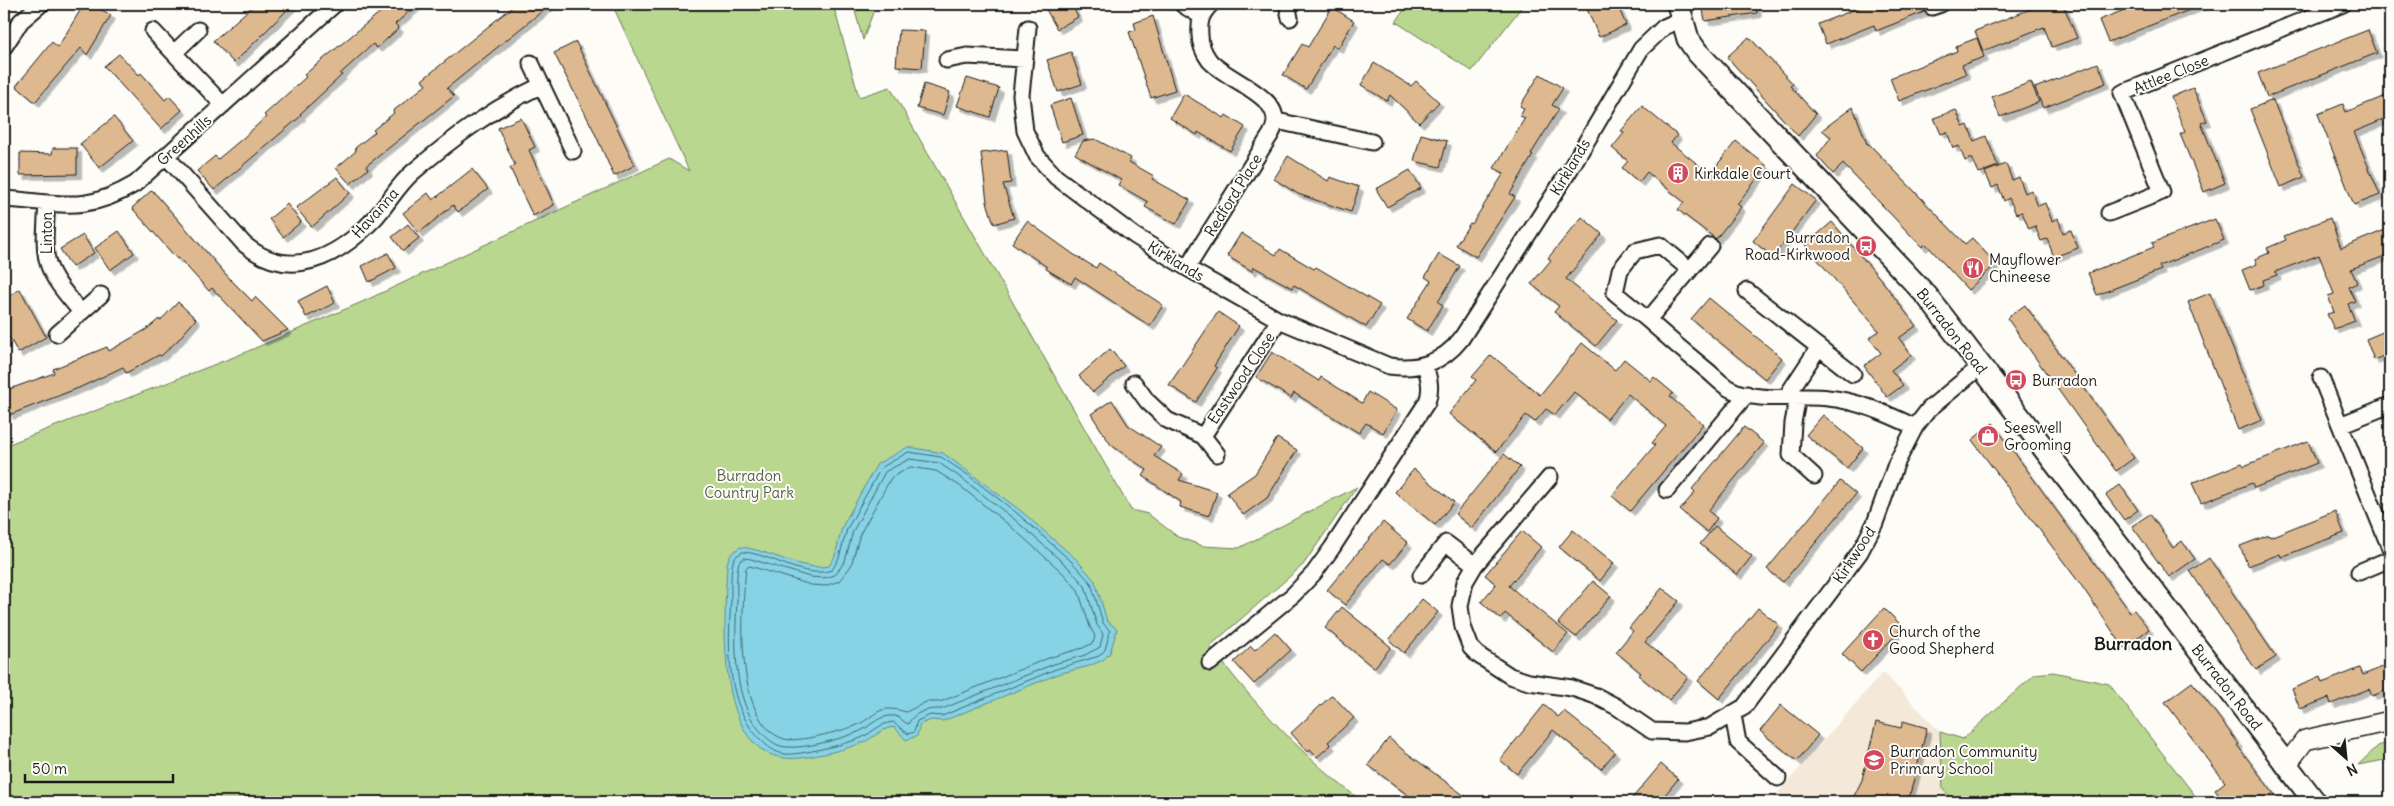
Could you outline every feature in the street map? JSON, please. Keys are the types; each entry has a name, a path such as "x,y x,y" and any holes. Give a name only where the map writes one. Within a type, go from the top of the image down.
{"main road":[{"name":"Burradon Road","path":"1680,11 1692,46 1712,71 1927,296 2315,802"}],"street":[{"path":"4,47 21,21 41,4"},
{"name":"Greenhills","path":"4,199 73,205 95,203 114,197 135,184 335,4"},
{"path":"1211,4 1201,16 1200,39 1209,59 1267,102 1276,114 1277,121 1372,142"},
{"name":"Attlee Close","path":"2109,213 2162,192 2122,94 2344,4"},
{"path":"1183,5 1201,16"},
{"name":"Kirklands","path":"1028,28 1021,95 1025,131 1030,145 1045,166 1070,188 1135,236 1187,268 1280,320 1389,366 1408,368 1440,360 1461,339 1569,171 1640,48 1680,11"},
{"path":"174,52 198,30"},
{"path":"154,31 223,105"},
{"path":"947,60 966,56 1024,59"},
{"path":"531,63 573,151"},
{"name":"Havanna","path":"166,156 244,244 256,254 285,264 302,263 324,256 341,247 374,218 394,191 411,174 477,120 514,98 542,85"},
{"name":"Redford Place","path":"1187,268 1271,134 1277,121"},
{"name":"Linton","path":"46,203 44,247 47,267 57,283 81,312"},
{"path":"1690,270 1660,246 1635,251 1620,270 1614,293 1730,389 1747,394 1830,398 1856,403 1892,416 1915,427"},
{"path":"1648,320 1710,246"},
{"path":"1748,291 1853,374"},
{"path":"57,334 101,294"},
{"name":"Eastwood Close","path":"1203,436 1280,320"},
{"path":"1814,476 1791,456 1792,396 1819,347"},
{"path":"1210,663 1293,595 1314,573 1427,402 1430,393 1430,381 1425,365"},
{"name":"Kirkwood","path":"1550,477 1475,565 1465,582 1460,606 1463,627 1471,648 1502,672 1529,682 1572,688 1596,696 1617,707 1652,731 1685,732 1710,727 1744,707 1860,552 1875,523 1896,464 1915,427 1929,409 1981,366"},
{"path":"2321,378 2390,548"},
{"name":"Eastwood Close","path":"1134,383 1147,401 1167,420 1203,436 1217,454"},
{"path":"1667,490 1747,394"},
{"path":"2340,425 2390,405"},
{"path":"1420,575 1446,543 1475,565"},
{"path":"2359,572 2390,559"},
{"path":"1733,715 1738,742 1778,778"},
{"path":"2287,764 2305,740 2390,721"}],"shaded area":[{"name":"Burradon Community Primary School","path":"1883,672 1940,732 1943,788 1953,802 1770,802"}],"green space":[{"name":"Burradon Country Park","path":"612,4 833,4 859,97 890,87 1131,510 1148,514 1178,537 1203,546 1239,548 1357,487 1303,565 1210,646 1262,709 1300,749 1363,802 4,802 4,446 239,355 362,302 669,159 689,171"},
{"path":"853,4 876,4 863,40"},
{"path":"1408,4 1524,4 1472,71 1396,22"},
{"path":"2053,672 2109,684 2200,802 1953,802 1943,788 1940,732 1963,739 2035,674"},
{"path":"2390,742 2390,759 2358,765 2378,746"}],"water":[{"path":"908,447 943,453 1021,511 1076,559 1095,581 1107,621 1117,629 1110,653 1103,660 1089,666 1058,674 943,721 931,720 920,724 917,736 906,740 894,727 885,729 857,745 824,754 800,758 771,755 751,739 737,715 729,684 725,618 727,563 730,555 740,547 808,566 829,566 835,556 842,527 877,464"}],"building":[{"path":"84,4 91,4 111,15 87,55 81,48 35,102 16,86 52,42 58,47"},
{"path":"255,4 293,4 234,63 213,41"},
{"path":"390,4 418,4 395,24 399,28 377,48 373,44 300,114 301,116 214,190 197,171 215,156 218,159 242,139 266,117 264,115 306,77 304,75"},
{"path":"516,4 551,4 447,88 454,96 366,166 368,169 350,184 336,168 356,151 355,148 375,132 373,130 394,113 393,111 426,85 422,80"},
{"path":"1043,4 1071,4 1078,17 1057,29"},
{"path":"1585,4 1617,4 1626,25 1599,37"},
{"path":"1702,4 1756,4 1757,13 1705,21"},
{"path":"1868,4 1923,4 1924,12 1876,31 1874,25 1826,44 1818,24"},
{"path":"2043,4 2063,4 2077,38 2052,47 2044,27 1983,51 1975,31"},
{"path":"2139,4 2202,5 2108,42 2099,20"},
{"path":"1332,7 1354,21 1338,48 1333,45 1306,89 1283,75 1302,44 1308,47"},
{"path":"1153,16 1175,90 1151,98 1129,32 1136,30 1134,23"},
{"path":"899,30 925,31 922,68 896,66"},
{"path":"2368,30 2377,53 2267,97 2258,73"},
{"path":"1749,37 1793,84 1790,86 1816,114 1798,136 1727,57"},
{"path":"1977,38 1984,57 1962,65 1966,74 1899,101 1890,78 1957,51 1956,46"},
{"path":"576,42 635,165 614,176 593,129 554,53"},
{"path":"1071,52 1082,84 1058,92 1047,60"},
{"path":"119,54 139,75 141,73 165,100 169,96 182,110 161,129 104,66"},
{"path":"1374,63 1411,86 1416,81 1439,102 1419,123 1390,95 1387,101 1361,85"},
{"path":"2098,63 2106,83 2043,108 2035,88"},
{"path":"1540,74 1563,88 1552,105 1559,109 1531,154 1533,155 1510,194 1515,197 1476,257 1456,245 1470,223 1472,224 1504,173 1494,168 1525,118 1520,116 1524,109 1520,106"},
{"path":"967,78 999,88 990,117 957,106"},
{"path":"2031,82 2039,102 2000,117 1992,97"},
{"path":"924,84 950,92 943,115 917,108"},
{"path":"2193,88 2207,121 2201,123 2225,183 2204,192 2180,134 2185,132 2171,97"},
{"path":"1184,94 1224,118 1226,115 1245,127 1230,151 1198,132 1197,135 1170,118"},
{"path":"2390,94 2390,117 2354,132 2380,195 2354,205 2318,114 2343,104 2346,112"},
{"path":"1071,98 1083,135 1062,142 1050,105"},
{"path":"2273,100 2304,177 2281,187 2250,109"},
{"name":"Kirkdale Court","path":"1642,106 1677,135 1671,143 1710,174 1736,141 1767,166 1737,204 1741,207 1716,239 1678,210 1684,202 1647,172 1639,182 1622,168 1628,161 1612,148 1624,133 1621,131"},
{"path":"1853,107 1867,144 1965,244 1972,238 1996,264 1968,290 1926,244 1922,247 1843,164 1833,174 1817,156 1831,137 1822,130"},
{"path":"1956,110 1963,127 1968,125 1974,141 1986,136 1998,166 1979,173 1972,158 1965,161 1959,146 1953,148 1947,132 1941,134 1934,118"},
{"path":"114,117 133,141 99,168 80,144"},
{"path":"521,118 535,147 529,150 554,205 533,216 510,168 515,165 498,128"},
{"path":"1421,134 1447,141 1440,167 1414,161"},
{"path":"1095,139 1131,158 1129,162 1154,176 1152,179 1190,200 1176,224 1145,207 1148,202 1118,185 1121,180 1075,154 1083,141"},
{"path":"53,148 77,148 77,174 20,175 20,153 52,154"},
{"path":"1007,150 1011,183 1003,184 1014,218 994,224 987,202 981,153"},
{"path":"1288,156 1328,181 1330,177 1359,187 1351,212 1298,194 1274,179"},
{"path":"2006,164 2012,180 2019,177 2025,193 2031,190 2038,206 2045,203 2052,221 2058,218 2063,233 2071,230 2078,248 2054,257 2047,239 2041,241 2035,226 2029,229 2022,212 2016,214 2009,198 2004,201 1998,185 1992,188 1985,172"},
{"path":"472,169 488,189 458,212 453,205 419,233 403,213 428,193 433,200"},
{"path":"1410,170 1421,188 1387,207 1376,189"},
{"path":"337,177 350,193 312,227 296,208"},
{"path":"1795,184 1816,200 1773,257 1753,241"},
{"path":"152,190 229,278 252,301 255,297 288,330 262,341 212,288 209,291 179,258 177,259 132,208"},
{"path":"287,204 301,222 283,237 269,219"},
{"path":"1582,217 1602,234 1566,279 1617,320 1596,346 1554,312 1559,306 1531,284 1551,260 1548,258"},
{"path":"2330,218 2341,248 2390,228 2390,254 2351,269 2357,283 2349,287 2355,301 2348,304 2355,321 2334,329 2327,314 2334,312 2328,296 2334,294 2319,255 2275,272 2277,275 2263,280 2264,285 2250,290 2242,270 2257,264 2255,259 2269,253 2267,248 2286,240 2284,236"},
{"path":"2215,219 2224,240 2159,266 2161,270 2097,295 2088,273 2154,247 2152,243"},
{"path":"1027,221 1073,254 1096,268 1099,263 1163,305 1150,326 1075,277 1071,284 1046,269 1047,267 1012,243"},
{"path":"1832,222 1883,282 1916,326 1899,338 1911,355 1891,370 1903,385 1887,397 1864,366 1881,353 1869,338 1879,331 1805,245"},
{"path":"408,224 419,238 403,251 392,237"},
{"path":"119,231 134,253 110,270 95,248"},
{"path":"1241,233 1276,255 1280,249 1314,269 1316,267 1380,305 1366,327 1294,285 1292,288 1254,267 1252,271 1227,256"},
{"path":"83,235 94,253 72,267 60,249"},
{"path":"388,253 396,268 369,282 362,266"},
{"path":"1439,254 1460,266 1438,302 1443,305 1427,331 1407,319 1431,281 1425,277"},
{"path":"327,286 335,303 306,317 298,301"},
{"path":"20,289 46,337 18,353 4,327 4,299"},
{"path":"2210,293 2262,420 2238,430 2188,302"},
{"path":"1709,298 1782,358 1765,379 1691,319"},
{"path":"178,302 196,319 161,356 159,355 126,373 123,367 81,387 9,415 4,403 4,391 54,373 53,369 107,347 109,351 147,329 159,319 160,321"},
{"path":"2025,305 2134,458 2116,471 2007,318"},
{"path":"1218,312 1239,326 1214,366 1217,368 1196,402 1169,385"},
{"path":"2390,329 2390,353 2374,360 2366,339"},
{"path":"1582,343 1615,370 1624,359 1651,381 1654,377 1673,393 1670,397 1703,424 1630,511 1612,496 1655,445 1652,443 1666,426 1628,394 1607,419 1574,392 1555,415 1546,409 1535,422 1526,415 1496,452 1449,414 1476,380 1472,377 1491,355 1540,395"},
{"path":"1110,349 1124,366 1093,392 1079,376"},
{"path":"1272,352 1319,381 1321,377 1362,403 1368,392 1397,410 1383,433 1366,423 1359,433 1294,393 1291,398 1256,377"},
{"path":"1112,400 1128,425 1161,447 1154,456 1183,474 1179,480 1217,492 1209,516 1180,507 1181,502 1143,476 1147,470 1111,445 1091,414"},
{"path":"1823,415 1863,448 1847,468 1806,435"},
{"path":"1993,423 2130,612 2134,610 2149,629 2124,648 2081,585 1972,440"},
{"path":"1744,427 1764,443 1708,511 1717,518 1707,532 1680,510 1695,492 1692,489"},
{"path":"1277,438 1297,450 1267,498 1243,515 1227,493 1255,474"},
{"path":"2308,441 2317,463 2254,488 2252,483 2201,503 2192,483 2242,463 2244,466"},
{"path":"1504,454 1520,467 1472,528 1455,514"},
{"path":"1414,469 1454,502 1435,525 1395,492"},
{"path":"1840,481 1856,494 1783,582 1767,569"},
{"path":"2120,485 2138,510 2124,520 2106,495"},
{"path":"2335,511 2344,533 2281,557 2280,554 2248,566 2240,546 2269,535 2270,537"},
{"path":"2150,514 2173,548 2182,541 2195,559 2169,577 2132,526"},
{"path":"1383,522 1408,543 1390,564 1383,559 1345,605 1327,590"},
{"path":"1715,526 1752,556 1737,575 1700,544"},
{"path":"1573,530 1614,563 1600,581 1559,547"},
{"path":"1522,531 1541,547 1509,586 1568,634 1553,652 1505,613 1501,619 1481,602 1496,584 1485,575"},
{"path":"2209,558 2276,657 2256,670 2190,571"},
{"path":"1593,581 1611,596 1576,637 1558,623"},
{"path":"1662,588 1679,601 1645,642 1688,677 1669,700 1638,675 1641,673 1616,652 1633,631 1629,628"},
{"path":"1422,599 1438,612 1404,653 1389,640"},
{"path":"1342,607 1391,647 1374,668 1325,628"},
{"path":"1758,608 1779,625 1719,699 1698,681"},
{"name":"Church of the Good Shepherd","path":"1884,608 1903,627 1861,672 1842,654"},
{"path":"1275,632 1291,650 1254,684 1234,662 1251,646 1255,650"},
{"path":"2390,664 2390,689 2372,696 2369,689 2331,704 2329,698 2300,709 2292,689 2320,677 2322,683 2360,668 2363,675"},
{"path":"2192,682 2280,802 2224,802 2215,790 2225,782 2165,702"},
{"path":"1332,695 1354,718 1328,742 1331,745 1317,757 1310,750 1308,752 1291,733"},
{"path":"1544,705 1558,717 1564,711 1615,752 1601,769 1553,730 1517,774 1500,760"},
{"path":"1781,705 1818,735 1797,761 1760,731"},
{"path":"1903,721 1927,728 1908,802 1851,802 1862,780 1876,722 1901,728"},
{"path":"1389,738 1473,802 1417,802 1368,765"},
{"path":"1661,764 1678,779 1659,802 1629,802"}],"place":[{"name":"Kirkdale Court","path":"1678,173"},
{"name":"Burradon Road-Kirkwood","path":"1866,246"},
{"name":"Mayflower Chineese","path":"1973,268"},
{"name":"Burradon","path":"2016,380"},
{"name":"Seeswell Grooming","path":"1988,436"},
{"name":"Church of the Good Shepherd","path":"1873,640"},
{"name":"Burradon Community Primary School","path":"1874,760"}],"district":[{"name":"Burradon","path":"2133,643"}]}
